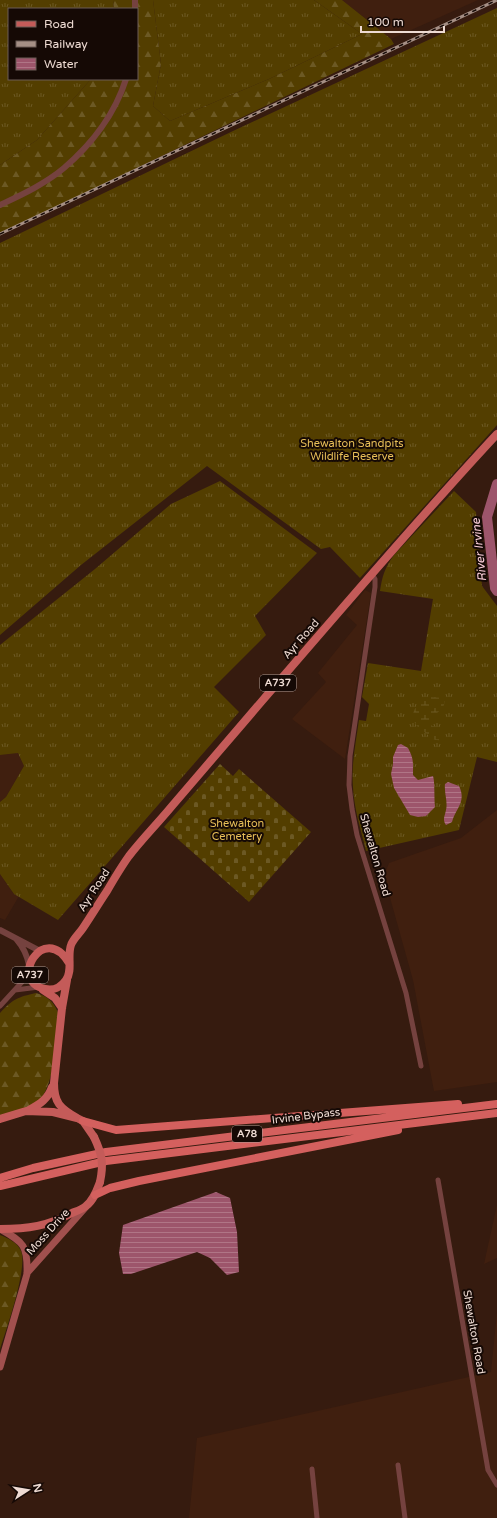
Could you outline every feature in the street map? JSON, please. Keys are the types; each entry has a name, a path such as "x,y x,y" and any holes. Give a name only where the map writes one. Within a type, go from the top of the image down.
{"highway":[{"path":"80,1119 116,1130 497,1102"},
{"name":"Irvine Bypass","path":"0,1178 33,1168 113,1151 497,1102"},
{"name":"Irvine Bypass","path":"0,1186 106,1161 497,1113"},
{"path":"95,1195 110,1188 139,1181 471,1116"}],"main road":[{"name":"Ayr Road","path":"71,942 82,930 130,855 440,495 497,434"},
{"path":"0,1229 22,1229 40,1226 58,1220 86,1206 95,1195 103,1168 102,1157 94,1137 80,1119 65,1111 57,1102 54,1094 62,1008 70,970 69,964 71,942 43,950"},
{"path":"43,950 55,950 61,953 69,964"},
{"name":"A737","path":"43,950 33,956 29,967 31,979 39,988 54,998 62,1008"},
{"name":"A737","path":"39,988 47,990 54,989 62,986 68,978"},
{"path":"0,1120 39,1105 49,1095 54,1083"},
{"path":"26,1111 53,1112 80,1119"},
{"name":"Moss Drive","path":"26,1274 86,1206"},
{"name":"Moss Drive","path":"0,1229 21,1242 26,1250 27,1261 26,1274 0,1367"}],"street":[{"path":"0,205 34,188 63,169 86,147 106,120 122,92 126,80"},
{"name":"Shewalton Road","path":"372,574 375,579 375,587 350,756 349,786 352,809 358,835 406,993 421,1066"},
{"path":"0,930 43,950"},
{"path":"0,1006 22,982 29,967 27,956 23,947 15,938"},
{"path":"15,990 39,988"},
{"name":"Shewalton Road","path":"438,1180 488,1470 497,1485"},
{"path":"398,1465 405,1518"},
{"path":"312,1469 317,1518"}],"shaded area":[{"path":"342,0 478,0 391,39"},
{"path":"365,590 371,593 345,759 292,719 326,682 318,673 357,625 346,615"},
{"path":"18,753 24,766 6,797 0,802 0,755"},
{"path":"497,810 497,1082 434,1091 413,980 384,876 389,863 461,838"},
{"path":"0,874 14,894 19,896 5,920 0,918"},
{"path":"497,1205 497,1258 484,1264"},
{"path":"497,1312 497,1518 189,1518 197,1438 491,1372"}],"green space":[{"path":"0,0 113,0 114,8 8,8 8,80 90,80 37,140 0,165"},
{"path":"113,0 153,0 161,64 153,106 170,121 269,79 362,34 314,0 342,0 391,39 394,44 0,234 0,165 37,140 90,80 138,80 138,8 114,8"},
{"path":"153,0 314,0 362,34 269,79 170,121 153,106 161,64"},
{"name":"Shewalton Sandpits Wildlife Reserve","path":"497,8 497,425 360,578 330,547 321,549 207,466 81,565 0,635 0,243 233,131"},
{"path":"220,481 317,553 255,616 266,635 214,687 239,712 58,920 14,894 0,874 0,802 6,797 24,766 18,753 0,755 0,645 95,569 171,504"},
{"path":"454,491 476,512 482,586 497,606 497,762 477,757 459,830 366,851 356,811 353,770 359,720 366,721 369,704 362,697 368,663 421,671 433,599 380,591 384,572 394,555"},
{"path":"431,697 444,698 444,705 429,721 432,726 438,727 439,732 443,736 441,740 432,738 418,727 413,717 415,708 422,701"},
{"name":"Shewalton Cemetery","path":"220,764 233,776 239,769 311,832 249,902 164,827"},
{"path":"36,993 44,996 50,1001 59,1015 54,1062 48,1086 43,1095 34,1104 0,1117 0,1013 16,999"},
{"path":"0,1235 9,1239 20,1248 22,1271 0,1349"}],"water":[{"path":"401,744 408,748 410,752 413,761 413,775 418,780 433,776 435,807 426,816 418,817 410,815 394,788 391,774 393,757 398,745"},
{"path":"448,782 459,786 462,797 452,822 446,825 444,819 446,807 445,784"},
{"path":"216,1192 230,1198 237,1232 239,1272 227,1275 210,1258 197,1252 131,1274 123,1274 119,1253 123,1225"}],"waterway":[{"name":"River Irvine","path":"497,484 487,517 495,588 497,591"}],"railway":[{"path":"0,234 497,0"}]}
